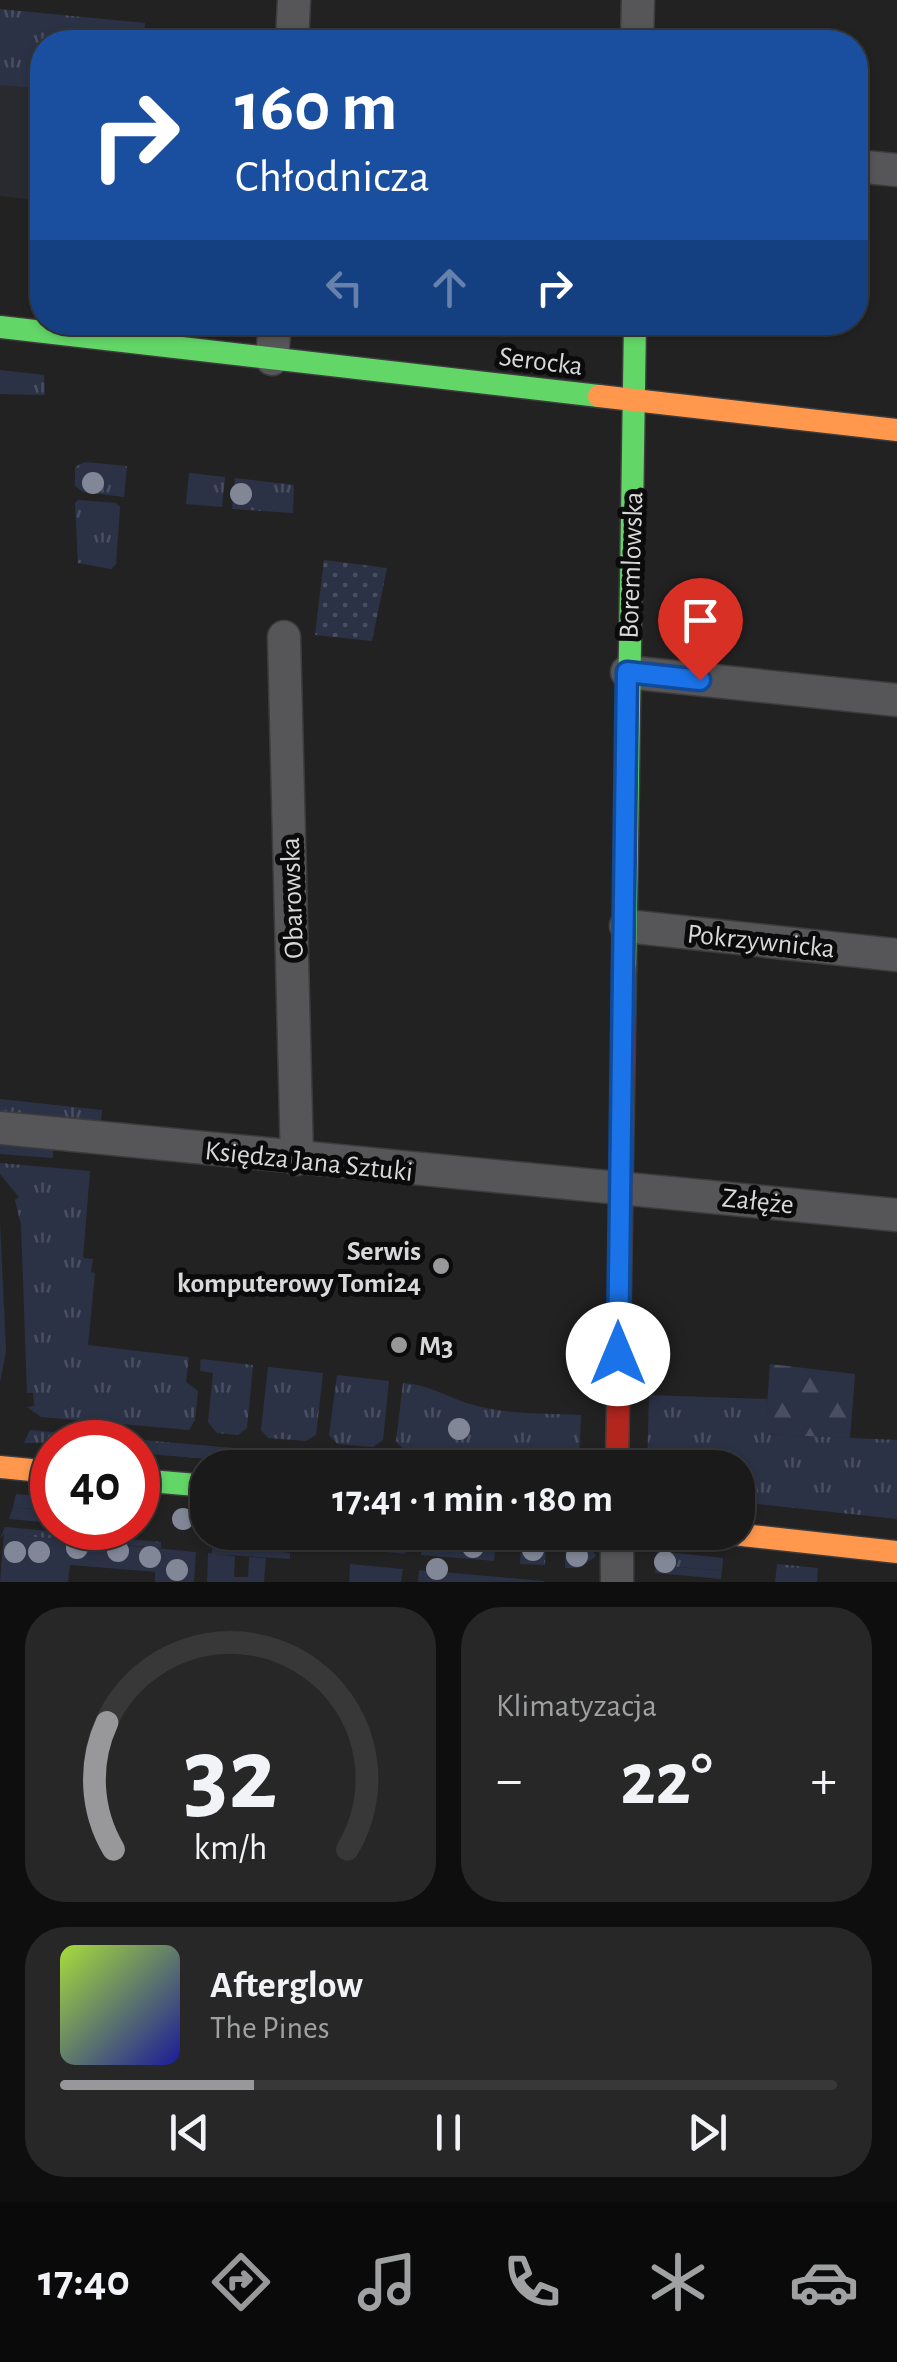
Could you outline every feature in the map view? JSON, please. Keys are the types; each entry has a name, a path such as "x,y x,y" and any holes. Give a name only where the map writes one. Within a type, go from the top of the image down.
{"street":[{"path":"293,30 294,0"},
{"path":"637,30 638,0"},
{"path":"868,167 897,170"},
{"name":"Serocka","path":"0,327 30,331"},
{"name":"Serocka","path":"68,335 897,430"},
{"path":"272,359 274,335"},
{"name":"Boremlowska","path":"618,1450 618,1188 635,335"},
{"name":"Obarowska","path":"284,637 296,1158"},
{"path":"627,672 897,700"},
{"name":"Pokrzywnicka","path":"626,926 897,955"},
{"name":"Księdza Jana Sztuki","path":"0,1128 618,1188"},
{"name":"Załęże","path":"618,1188 897,1214"},
{"path":"0,1468 30,1470"},
{"path":"160,1482 190,1484"},
{"path":"755,1536 897,1552"},
{"path":"617,1550 617,1582"}],"shaded area":[{"path":"0,85 30,88 30,200 0,196"}],"green space":[{"path":"0,9 145,23 144,30 30,30 30,88 0,85"},
{"path":"0,370 44,375 45,395 0,394"},
{"path":"85,462 127,466 124,497 83,492 75,486 75,467"},
{"path":"189,473 225,477 222,507 186,504"},
{"path":"235,478 294,485 293,513 232,509"},
{"path":"78,500 116,503 120,507 116,564 111,569 78,563"},
{"path":"324,560 387,568 372,641 315,635"},
{"path":"0,1099 102,1110 101,1123 0,1113"},
{"path":"0,1140 53,1145 53,1158 0,1154"},
{"path":"0,1163 90,1171 83,1258 93,1259 91,1272 95,1273 88,1345 189,1357 186,1382 198,1391 195,1420 189,1430 160,1427 160,1420 41,1417 27,1407 34,1406 33,1393 27,1393 21,1225 15,1200 19,1197 0,1174"},
{"path":"0,1223 6,1351 0,1383"},
{"path":"201,1359 253,1365 247,1428 238,1435 217,1433 208,1422 213,1373 200,1371"},
{"path":"770,1364 855,1374 850,1438 765,1434"},
{"path":"268,1367 323,1373 316,1435 306,1441 268,1438 261,1430"},
{"path":"337,1375 389,1381 383,1440 373,1447 337,1444 329,1435"},
{"path":"403,1383 497,1410 581,1415 580,1450 404,1450 396,1441"},
{"path":"649,1395 767,1399 766,1434 897,1440 897,1519 755,1504 755,1450 647,1450"},
{"path":"160,1441 256,1450 190,1450 190,1458 160,1455"},
{"path":"16,1494 30,1495 30,1509 13,1507"},
{"path":"13,1507 30,1509 30,1521 9,1519"},
{"path":"5,1527 30,1529 30,1537 4,1534 0,1538"},
{"path":"4,1534 30,1536 30,1550 196,1552 194,1582 155,1582 155,1572 70,1565 68,1582 0,1582"},
{"path":"212,1550 257,1550 290,1553 290,1559 212,1554"},
{"path":"366,1550 405,1550 405,1554"},
{"path":"422,1550 495,1551 494,1561 421,1555"},
{"path":"521,1550 546,1550 545,1565 520,1564"},
{"path":"566,1550 592,1550 596,1556 579,1568 565,1568"},
{"path":"657,1551 723,1558 722,1571 656,1565"},
{"path":"208,1553 235,1556 234,1577 248,1577 249,1557 266,1558 264,1582 207,1582"},
{"path":"350,1564 403,1569 401,1582 349,1582"},
{"path":"777,1564 818,1568 817,1582 775,1582"},
{"path":"656,1565 722,1571 721,1579 655,1573"},
{"path":"419,1570 544,1581 544,1582 418,1582"}],"traffic: fast":[{"path":"0,327 30,330"},
{"path":"69,335 599,396"},
{"path":"625,970 635,335"},
{"path":"160,1482 190,1484"}],"traffic: slow":[{"path":"599,396 897,430"},
{"path":"0,1467 30,1470"},
{"path":"755,1536 897,1552"}],"traffic: jam":[{"path":"617,1450 625,970"}],"place":[{"name":"Serwis komputerowy Tomi24","path":"441,1266"},
{"name":"M3","path":"399,1345"}],"route":[{"path":"618,1354 627,672 700,680"}]}
